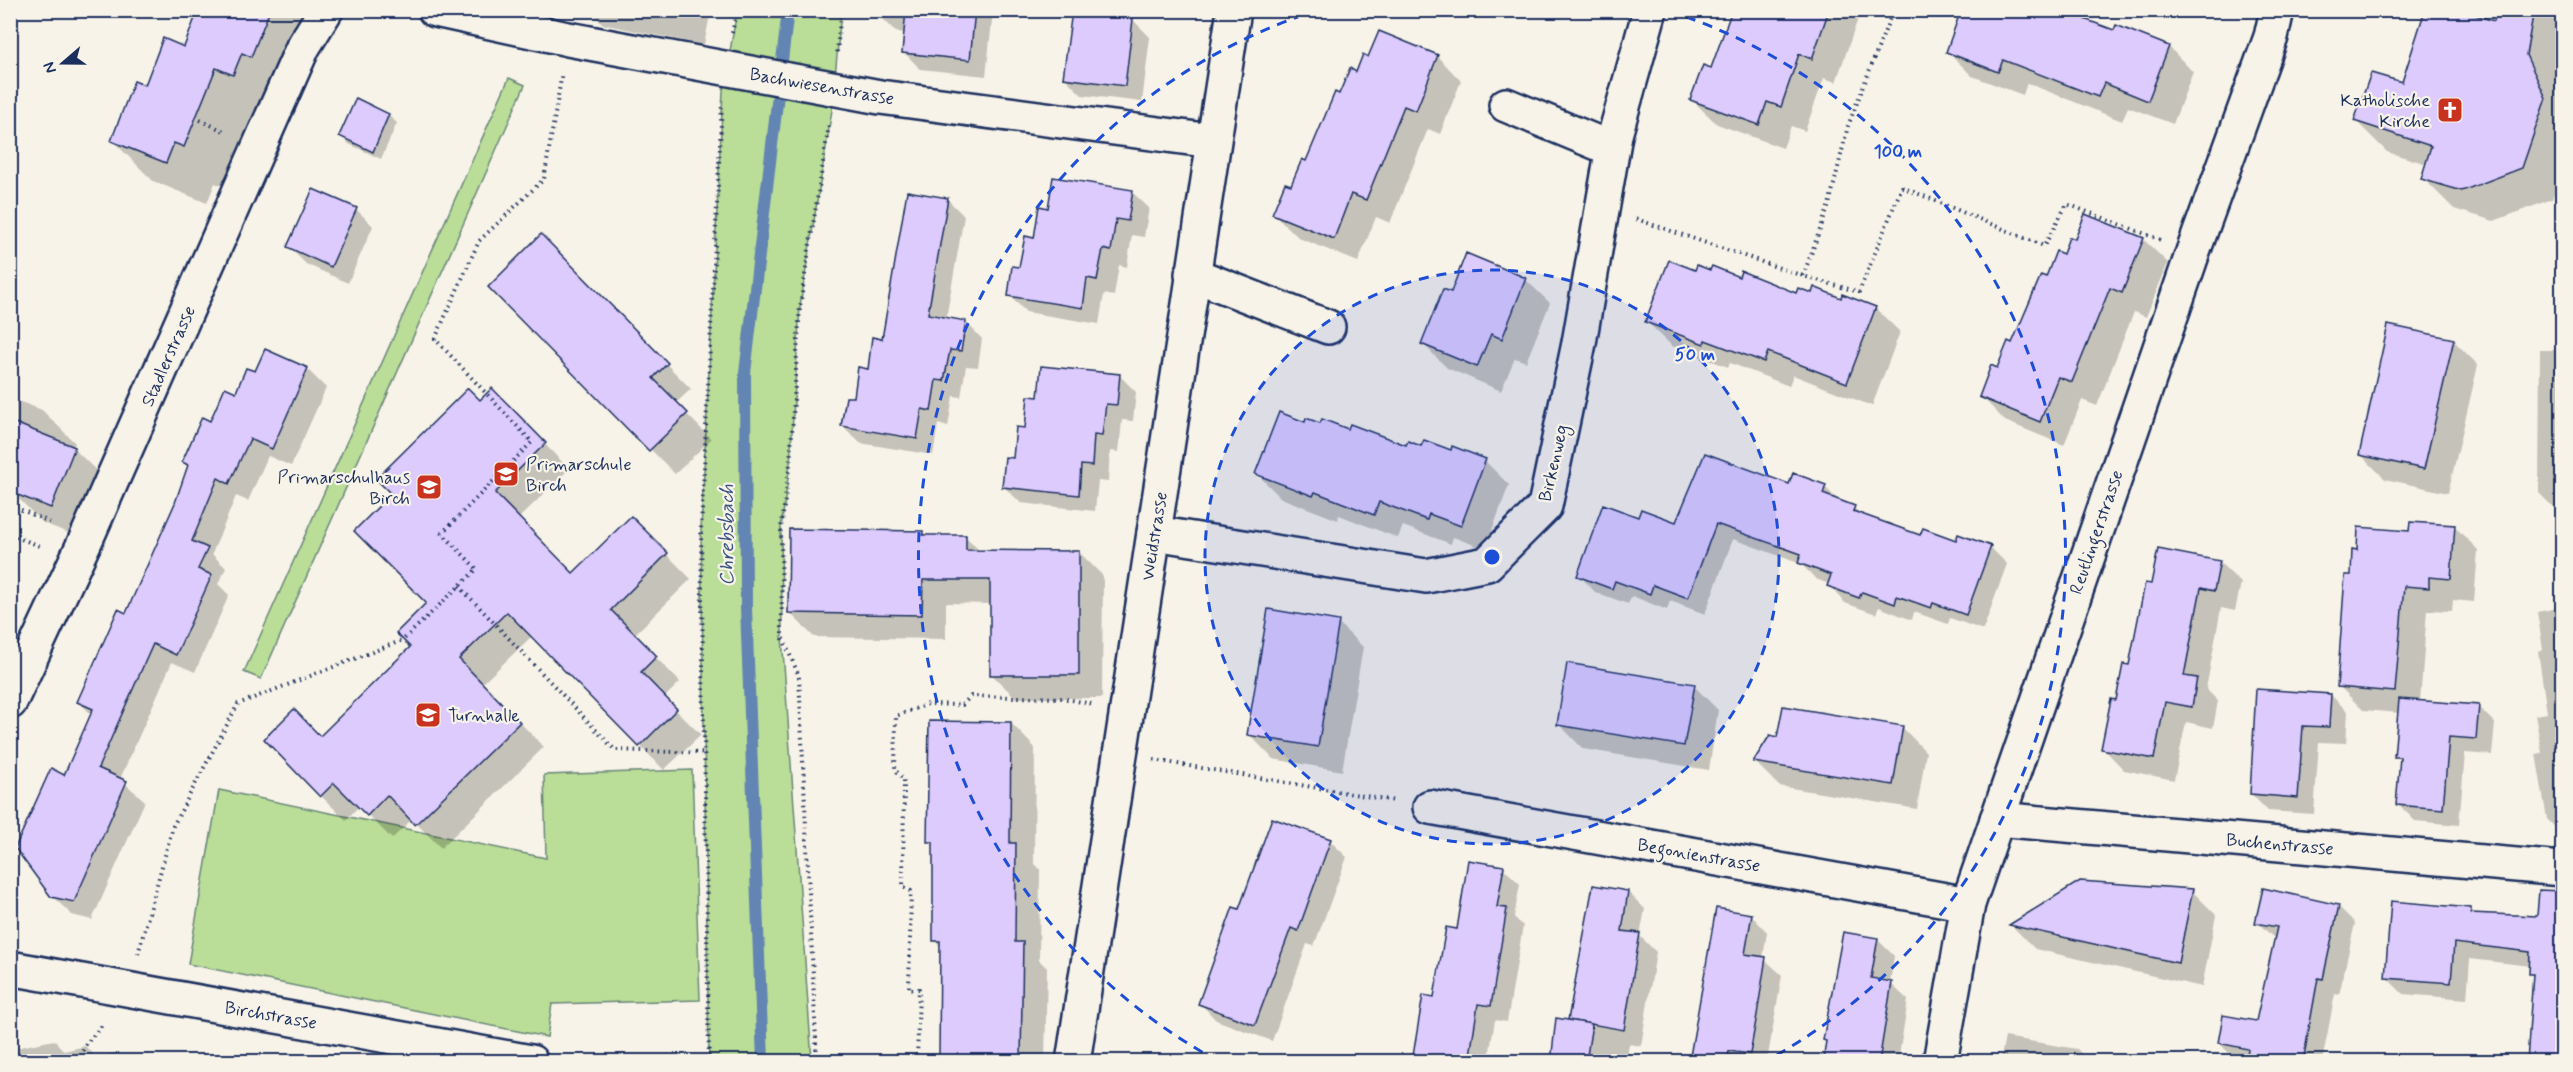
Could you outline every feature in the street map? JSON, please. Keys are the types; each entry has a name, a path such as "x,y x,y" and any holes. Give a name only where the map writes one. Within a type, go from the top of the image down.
{"street":[{"name":"Stadlerstrasse","path":"10,702 87,537 303,47 326,10"},
{"name":"Bachwiesenstrasse","path":"435,10 534,21 568,39 819,86 980,112 1212,141"},
{"name":"Weidstrasse","path":"1073,1062 1212,141 1234,10"},
{"name":"Birkenweg","path":"1154,533 1426,576 1487,564 1545,506 1579,343 1612,149 1635,58 1650,10"},
{"name":"Reutlingerstrasse","path":"1940,1062 1968,904 2193,252 2271,37 2271,12"},
{"path":"1506,105 1612,149"},
{"path":"1192,274 1328,327"},
{"name":"Begonienstrasse","path":"1430,807 1968,904"},
{"name":"Buchenstrasse","path":"1997,819 2562,869"},
{"name":"Birchstrasse","path":"10,968 531,1062"}],"path":[{"path":"709,1062 700,530 710,310 740,72 737,10"},
{"path":"1803,276 1829,205 1848,126 1893,10"},
{"path":"2159,10 2181,13 2188,10"},
{"path":"137,956 173,826 238,704 403,640 477,569 442,533 532,442 435,339 478,241 544,179 568,39"},
{"path":"817,1062 799,676 782,636 781,528 790,464 800,306 819,86"},
{"path":"1602,207 1803,276 1859,292 1902,187 2044,246 2067,204 2193,252"},
{"path":"10,506 87,537"},
{"path":"459,586 615,750 705,753"},
{"path":"923,1062 917,1061 918,989 909,989 911,891 903,887 904,778 895,770 896,716 928,704 962,705 970,696 1062,698 1127,710"},
{"path":"1121,754 1430,807"},
{"path":"78,1062 86,1044 106,1020"}],"green space":[{"path":"737,11 841,11 832,110 800,306 790,464 781,528 782,636 812,1061 709,1062 701,530 723,91"},
{"path":"509,78 525,85 261,679 244,672"},
{"path":"692,770 700,1000 552,1004 547,1037 188,964 219,790 546,858 544,775"}],"building":[{"path":"198,10 270,10 251,57 242,53 233,75 216,68 184,147 174,143 166,163 111,141 134,81 145,85 163,38 184,47"},
{"path":"906,10 975,10 970,60 902,53"},
{"path":"1732,10 1829,10 1812,59 1799,54 1781,107 1767,102 1759,125 1690,100 1703,65 1711,68"},
{"path":"1961,10 2060,10 2114,30 2116,25 2169,46 2148,101 2104,83 2098,97 2003,60 1998,72 1946,52"},
{"name":"Katholische Kirche","path":"2425,10 2461,10 2494,21 2497,10 2534,10 2526,55 2546,98 2522,168 2462,191 2421,179 2431,146 2354,121 2371,73 2402,82"},
{"path":"1072,11 1133,19 1125,86 1063,78"},
{"path":"1379,31 1438,55 1416,111 1404,106 1366,200 1351,194 1334,239 1272,214 1285,183 1291,185 1302,159 1306,161 1335,92 1339,94 1350,68 1356,72 1363,54 1368,57"},
{"path":"356,98 389,114 373,152 339,136"},
{"path":"1053,177 1133,190 1128,221 1116,219 1111,251 1103,249 1097,280 1087,278 1083,308 1008,296 1012,266 1019,267 1025,236 1034,238 1039,206 1048,208"},
{"path":"313,189 357,208 331,267 287,247"},
{"path":"907,191 948,198 928,314 966,321 961,351 950,350 944,381 936,380 931,411 922,409 917,439 841,426 846,397 854,397 858,367 868,369 872,337 882,339"},
{"path":"2085,214 2144,238 2122,293 2110,288 2072,382 2058,377 2040,422 1979,397 1991,365 1997,368 2008,341 2012,343 2041,275 2046,277 2056,251 2063,254 2069,237 2075,239"},
{"path":"541,234 668,363 653,378 688,413 649,451 488,287"},
{"path":"1466,253 1526,278 1502,339 1491,334 1477,367 1421,344 1443,289 1451,292"},
{"path":"1669,260 1695,270 1697,265 1710,270 1712,266 1739,277 1741,271 1796,293 1798,288 1812,293 1814,287 1841,298 1842,294 1876,307 1847,383 1768,352 1764,362 1705,340 1704,344 1645,322"},
{"path":"2388,325 2454,339 2424,469 2359,455"},
{"path":"265,349 308,368 272,449 250,439 229,484 218,478 192,541 208,548 198,569 212,575 176,655 153,644 98,768 127,781 74,902 51,897 15,848 51,768 64,775 93,709 77,702 118,609 126,613 175,503 188,465 182,462 202,417 210,421 225,387 236,392 246,368 255,371"},
{"path":"1041,366 1120,374 1117,405 1106,404 1102,436 1094,435 1092,466 1081,465 1079,495 1002,487 1005,457 1013,458 1016,427 1025,428 1028,396 1038,397"},
{"path":"468,388 480,400 492,388 546,443 495,493 573,573 631,516 668,553 611,610 657,656 641,672 677,709 639,747 507,612 459,659 520,722 415,825 387,795 367,816 334,783 320,797 264,739 294,709 320,736 410,647 396,633 426,603 354,531 391,494 376,479"},
{"path":"1279,412 1305,422 1306,418 1320,423 1322,419 1348,429 1350,424 1406,445 1408,441 1421,446 1424,440 1451,450 1452,446 1486,459 1461,526 1429,514 1427,520 1379,502 1374,515 1315,492 1313,496 1255,474"},
{"path":"10,421 75,447 51,508 10,492"},
{"path":"1705,453 1789,484 1793,473 1826,485 1823,494 1855,506 1853,511 1920,535 1923,528 1956,540 1958,534 1991,546 1966,615 1933,603 1931,608 1897,596 1895,604 1862,592 1859,598 1827,586 1831,575 1798,563 1801,554 1716,524 1688,598 1653,585 1650,594 1615,581 1612,589 1577,576 1603,504 1638,517 1641,509 1676,522"},
{"path":"2410,522 2455,525 2451,579 2429,577 2429,588 2404,586 2395,692 2337,687 2345,575 2351,575 2352,549 2357,550 2358,527 2409,531"},
{"path":"789,529 923,531 923,535 966,535 966,550 1079,551 1079,675 990,675 990,580 923,580 922,615 788,613"},
{"path":"2158,549 2220,561 2214,591 2201,588 2184,676 2197,678 2192,707 2165,702 2154,759 2101,749 2111,699 2116,700 2123,664 2129,665 2145,583 2151,584"},
{"path":"1268,609 1339,621 1318,747 1247,735"},
{"path":"1567,663 1695,684 1684,746 1557,725"},
{"path":"2256,689 2331,694 2329,727 2303,726 2298,798 2250,794"},
{"path":"2399,699 2479,705 2476,739 2449,737 2443,809 2396,805 2400,757 2394,757"},
{"path":"1783,706 1903,726 1893,785 1753,762 1770,735 1777,737"},
{"path":"929,721 1011,722 1010,843 1016,843 1015,942 1023,942 1021,1059 939,1058 940,941 933,941 933,842 927,842"},
{"path":"1272,818 1331,839 1298,931 1291,928 1255,1025 1198,1004 1233,907 1239,909"},
{"path":"1468,860 1504,866 1497,907 1507,908 1491,1006 1478,1004 1469,1062 1412,1062 1423,995 1434,997 1446,927 1457,929"},
{"path":"2080,881 2193,889 2178,963 2009,925"},
{"path":"1593,885 1628,891 1622,931 1640,933 1624,1030 1568,1020"},
{"path":"2263,888 2339,905 2323,979 2318,978 2303,1062 2246,1062 2248,1049 2218,1043 2223,1015 2256,1021 2277,927 2255,923"},
{"path":"2539,890 2562,891 2562,1062 2527,1062 2533,974 2529,974 2530,952 2454,943 2451,983 2385,978 2391,901 2471,908 2471,913 2537,916"},
{"path":"1716,908 1752,914 1745,954 1766,957 1757,1015 1750,1054 1729,1051 1727,1062 1689,1062"},
{"path":"1843,932 1878,938 1871,978 1892,982 1879,1062 1823,1062 1826,1041 1823,1040"},
{"path":"1556,1018 1592,1024 1586,1062 1551,1062"}],"waterway":[{"name":"Chrebsbach","path":"763,1062 746,607 745,373 788,10"}],"place":[{"name":"Katholische Kirche","path":"2450,110"},
{"name":"Primarschule Birch","path":"506,474"},
{"name":"Primarschulhaus Birch","path":"429,487"},
{"name":"Turnhalle","path":"428,715"}]}
